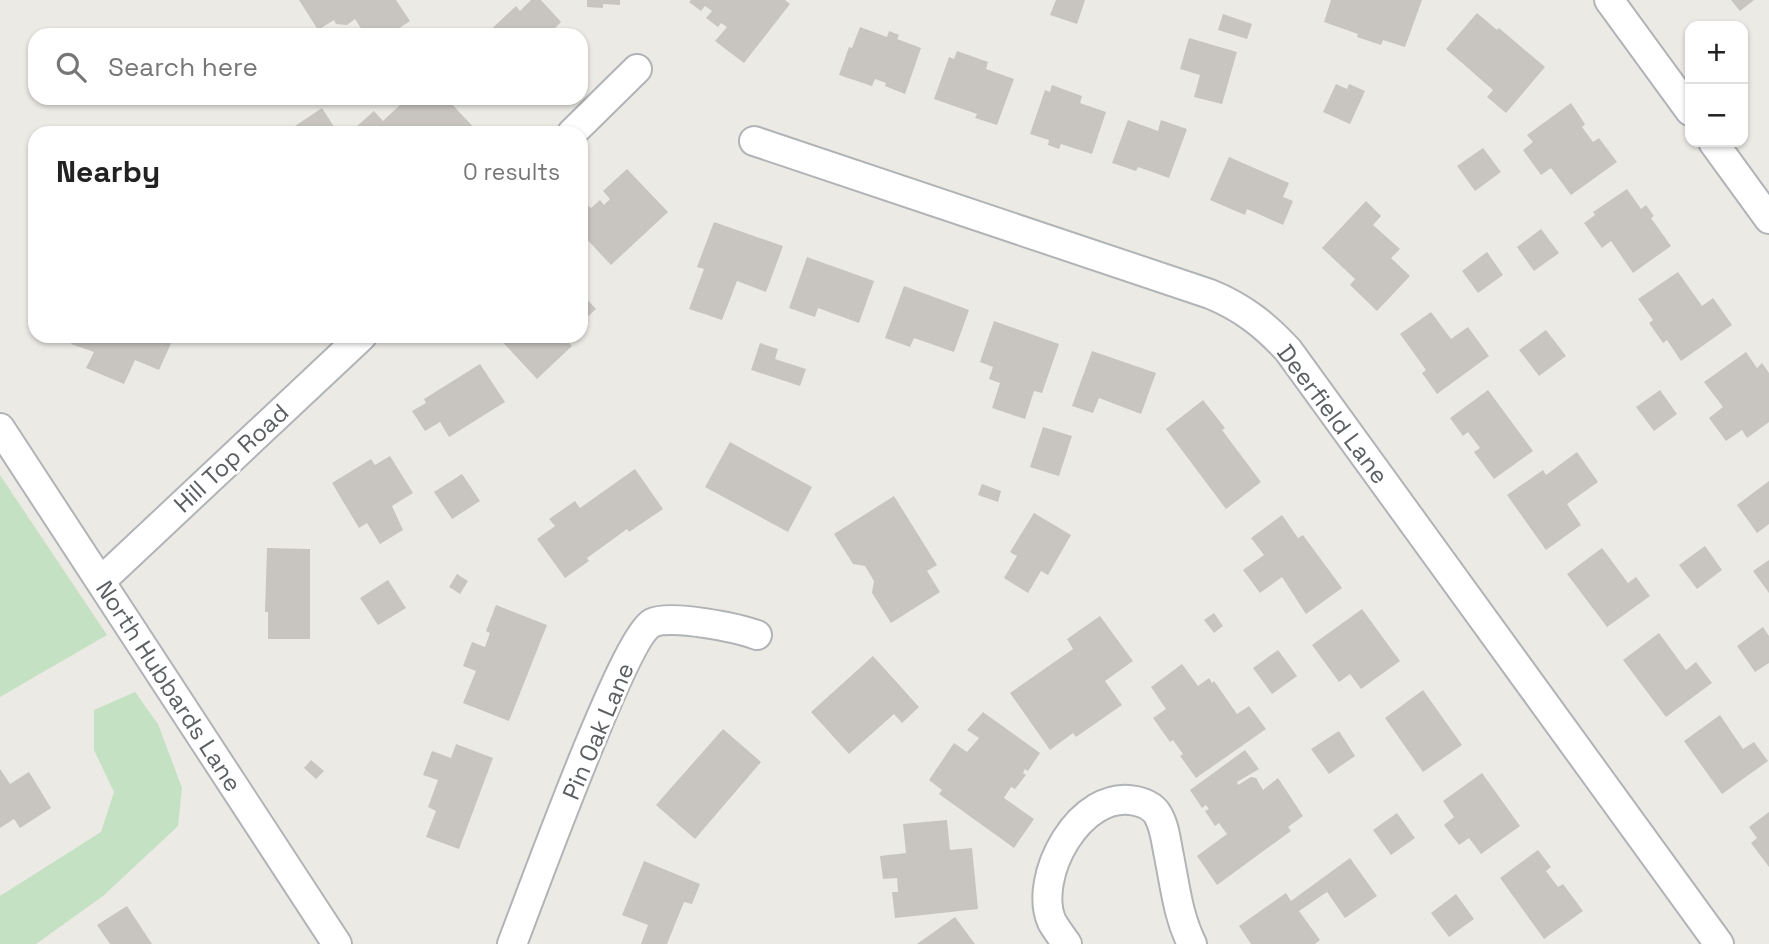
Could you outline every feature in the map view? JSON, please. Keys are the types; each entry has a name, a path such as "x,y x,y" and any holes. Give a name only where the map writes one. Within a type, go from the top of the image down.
{"street":[{"path":"1609,0 1685,104"},
{"path":"579,126 637,69"},
{"name":"Deerfield Lane","path":"754,141 1210,294 1252,316 1269,330 1296,362 1720,944"},
{"path":"1717,147 1769,219"},
{"name":"Hill Top Road","path":"101,580 355,343"},
{"name":"North Hubbards Lane","path":"0,428 337,944"},
{"name":"Pin Oak Lane","path":"512,944 608,699 634,645 649,624 659,620 719,624 757,635"},
{"path":"1067,944 1051,920 1049,899 1051,874 1060,850 1074,827 1093,808 1109,801 1129,799 1148,804 1157,813 1164,833 1182,924 1192,944"}],"green space":[{"path":"0,475 107,635 0,697"},
{"path":"135,692 158,724 182,788 178,826 103,896 36,944 0,944 0,896 101,832 114,792 94,750 94,710"}],"building":[{"path":"299,0 396,0 410,21 400,28 361,28 355,19 347,25 336,24 334,20 317,28"},
{"path":"531,0 541,0 561,22 555,28 492,28 516,6 520,11"},
{"path":"587,0 620,0 620,5 587,7"},
{"path":"785,0 790,4 744,63 715,41 727,27 721,23 718,27 706,18 712,11 705,6 701,11 689,2"},
{"path":"1056,0 1085,0 1077,24 1050,15"},
{"path":"1331,0 1422,0 1405,47 1383,40 1381,45 1324,22"},
{"path":"1731,0 1754,0 1740,11"},
{"path":"1477,13 1545,67 1506,113 1487,97 1493,90 1446,49"},
{"path":"1223,14 1252,24 1247,39 1218,30"},
{"path":"860,27 887,37 889,31 899,35 897,39 921,48 905,94 875,79 872,86 839,75"},
{"path":"1189,38 1237,52 1222,104 1194,97 1200,75 1180,69"},
{"path":"957,51 988,62 986,69 1014,79 997,125 975,118 977,114 934,99 949,57 954,59"},
{"path":"1336,84 1347,89 1349,84 1365,91 1350,124 1323,112"},
{"path":"1052,85 1082,96 1080,103 1106,112 1092,154 1061,144 1059,149 1048,145 1049,140 1030,134 1045,90 1050,92"},
{"path":"1571,103 1585,124 1582,127 1593,142 1599,138 1617,162 1571,195 1551,168 1541,175 1523,150 1533,142 1527,135"},
{"path":"400,105 453,105 472,126 357,126 374,111 383,121"},
{"path":"322,108 334,126 295,126"},
{"path":"1128,120 1158,131 1161,120 1187,129 1169,178 1138,167 1136,171 1112,163"},
{"path":"1483,148 1501,172 1475,191 1457,166"},
{"path":"1229,157 1289,183 1283,197 1293,201 1283,225 1247,209 1245,215 1210,200"},
{"path":"627,169 668,212 611,265 588,240 588,206 591,208 600,200 604,205 610,199 603,191"},
{"path":"1627,189 1641,209 1646,205 1654,216 1651,218 1671,246 1633,273 1611,241 1602,248 1584,223 1595,215 1593,212"},
{"path":"1366,201 1381,216 1373,225 1400,249 1391,258 1410,276 1377,311 1350,285 1355,279 1322,248"},
{"path":"714,222 783,246 766,292 737,281 722,320 689,309 704,269 697,267"},
{"path":"1541,229 1559,253 1534,271 1517,247"},
{"path":"1487,252 1503,275 1478,293 1462,271"},
{"path":"807,257 874,281 859,323 818,308 815,317 789,308"},
{"path":"1678,272 1702,306 1713,298 1732,325 1681,361 1667,340 1663,343 1649,323 1653,320 1638,299"},
{"path":"904,286 969,310 954,352 914,338 910,347 885,338"},
{"path":"588,300 596,309 588,316"},
{"path":"1431,312 1451,339 1468,327 1489,356 1437,394 1422,373 1426,370 1400,334"},
{"path":"994,321 1059,344 1042,393 1034,391 1025,419 992,408 1000,383 989,379 993,367 980,362"},
{"path":"1546,330 1566,356 1539,376 1519,350"},
{"path":"171,343 159,370 135,360 124,384 86,368 94,352 71,344"},
{"path":"504,343 569,343 572,346 537,379"},
{"path":"760,343 778,349 775,359 806,369 800,386 751,370"},
{"path":"1092,351 1156,373 1141,414 1099,398 1093,413 1072,406"},
{"path":"1746,352 1757,368 1762,363 1769,373 1769,422 1747,438 1742,430 1726,441 1709,418 1723,407 1704,382"},
{"path":"480,364 505,402 449,437 440,422 425,431 412,411 426,403 424,399"},
{"path":"1488,390 1533,451 1494,479 1474,452 1480,448 1468,432 1463,436 1450,418"},
{"path":"1660,390 1677,414 1654,431 1636,407"},
{"path":"1203,400 1261,482 1226,509 1166,429"},
{"path":"1043,427 1072,436 1059,476 1030,467"},
{"path":"730,442 812,487 788,532 705,487"},
{"path":"1577,452 1598,482 1567,504 1581,525 1546,550 1507,495 1543,470 1546,475"},
{"path":"390,456 413,493 392,506 403,530 380,544 367,523 359,528 332,483 371,459 375,465"},
{"path":"635,469 663,509 629,532 627,529 565,578 537,539 555,526 549,519 575,501 580,508"},
{"path":"462,474 480,501 452,519 434,492"},
{"path":"1769,481 1769,524 1757,533 1737,505"},
{"path":"982,484 1001,491 998,502 978,495"},
{"path":"894,496 937,565 927,571 940,592 891,623 872,593 874,581 865,566 853,564 834,534"},
{"path":"1034,513 1071,535 1048,575 1041,571 1028,593 1004,578 1017,556 1010,552"},
{"path":"1282,515 1298,538 1303,535 1342,588 1306,614 1282,577 1260,593 1243,570 1264,555 1251,538"},
{"path":"1705,546 1722,570 1697,589 1679,565"},
{"path":"267,548 310,549 310,639 268,639 268,612 265,612"},
{"path":"1602,548 1628,583 1636,577 1650,596 1607,627 1567,574"},
{"path":"1769,560 1769,593 1753,571"},
{"path":"457,574 468,581 460,594 449,587"},
{"path":"388,580 406,608 378,625 360,598"},
{"path":"496,605 547,625 509,721 463,703 476,671 463,666 472,642 485,647 490,633 486,631"},
{"path":"1362,609 1400,661 1361,689 1350,674 1339,682 1312,645"},
{"path":"1214,613 1223,626 1214,633 1204,620"},
{"path":"1100,616 1133,661 1105,681 1122,705 1076,737 1073,733 1050,750 1010,693 1073,649 1067,639"},
{"path":"1763,627 1769,636 1769,663 1755,672 1737,646"},
{"path":"1659,633 1686,670 1696,662 1712,683 1666,717 1623,660"},
{"path":"1278,650 1297,676 1272,694 1253,668"},
{"path":"873,656 919,707 902,723 894,714 849,754 811,712"},
{"path":"1182,664 1198,686 1209,678 1212,683 1214,681 1237,714 1249,706 1266,729 1196,778 1180,756 1183,754 1173,740 1170,742 1153,718 1166,709 1151,687"},
{"path":"1423,690 1462,745 1423,772 1385,718"},
{"path":"983,712 1040,753 1028,771 1025,769 1023,773 1026,775 1015,789 1011,787 1004,798 1034,819 1014,848 939,794 942,790 929,780 954,743 967,752 979,738 967,730"},
{"path":"1720,715 1743,749 1754,742 1768,761 1722,794 1684,741"},
{"path":"723,729 761,762 695,839 656,805"},
{"path":"1339,731 1355,756 1329,774 1311,749"},
{"path":"456,744 493,758 459,849 426,837 436,811 428,807 438,780 423,775 432,751 451,758"},
{"path":"1245,750 1259,769 1237,782 1238,785 1251,777 1256,778 1263,790 1278,778 1303,816 1288,827 1291,831 1217,885 1197,856 1227,834 1219,823 1215,826 1205,811 1209,809 1206,805 1202,808 1190,790"},
{"path":"311,760 324,771 316,779 304,768"},
{"path":"0,769 10,784 29,772 51,808 20,828 14,819 0,828"},
{"path":"1482,773 1520,826 1481,854 1469,838 1459,845 1444,825 1454,817 1443,801"},
{"path":"1769,812 1769,867 1751,843 1757,838 1749,827"},
{"path":"1397,813 1415,838 1391,855 1373,830"},
{"path":"947,820 950,850 972,848 978,909 895,918 892,892 898,892 897,878 883,879 880,856 906,853 903,824"},
{"path":"1538,850 1551,867 1546,871 1558,887 1563,884 1583,911 1544,939 1500,878"},
{"path":"1350,858 1377,896 1345,918 1327,892 1299,911 1320,940 1315,944 1251,944 1239,926 1286,893 1291,901"},
{"path":"644,861 700,884 692,904 684,902 667,944 641,944 648,925 622,915"},
{"path":"1456,894 1474,919 1449,937 1431,913"},
{"path":"127,906 152,944 110,944 97,925"},
{"path":"955,917 975,944 917,944"}]}
